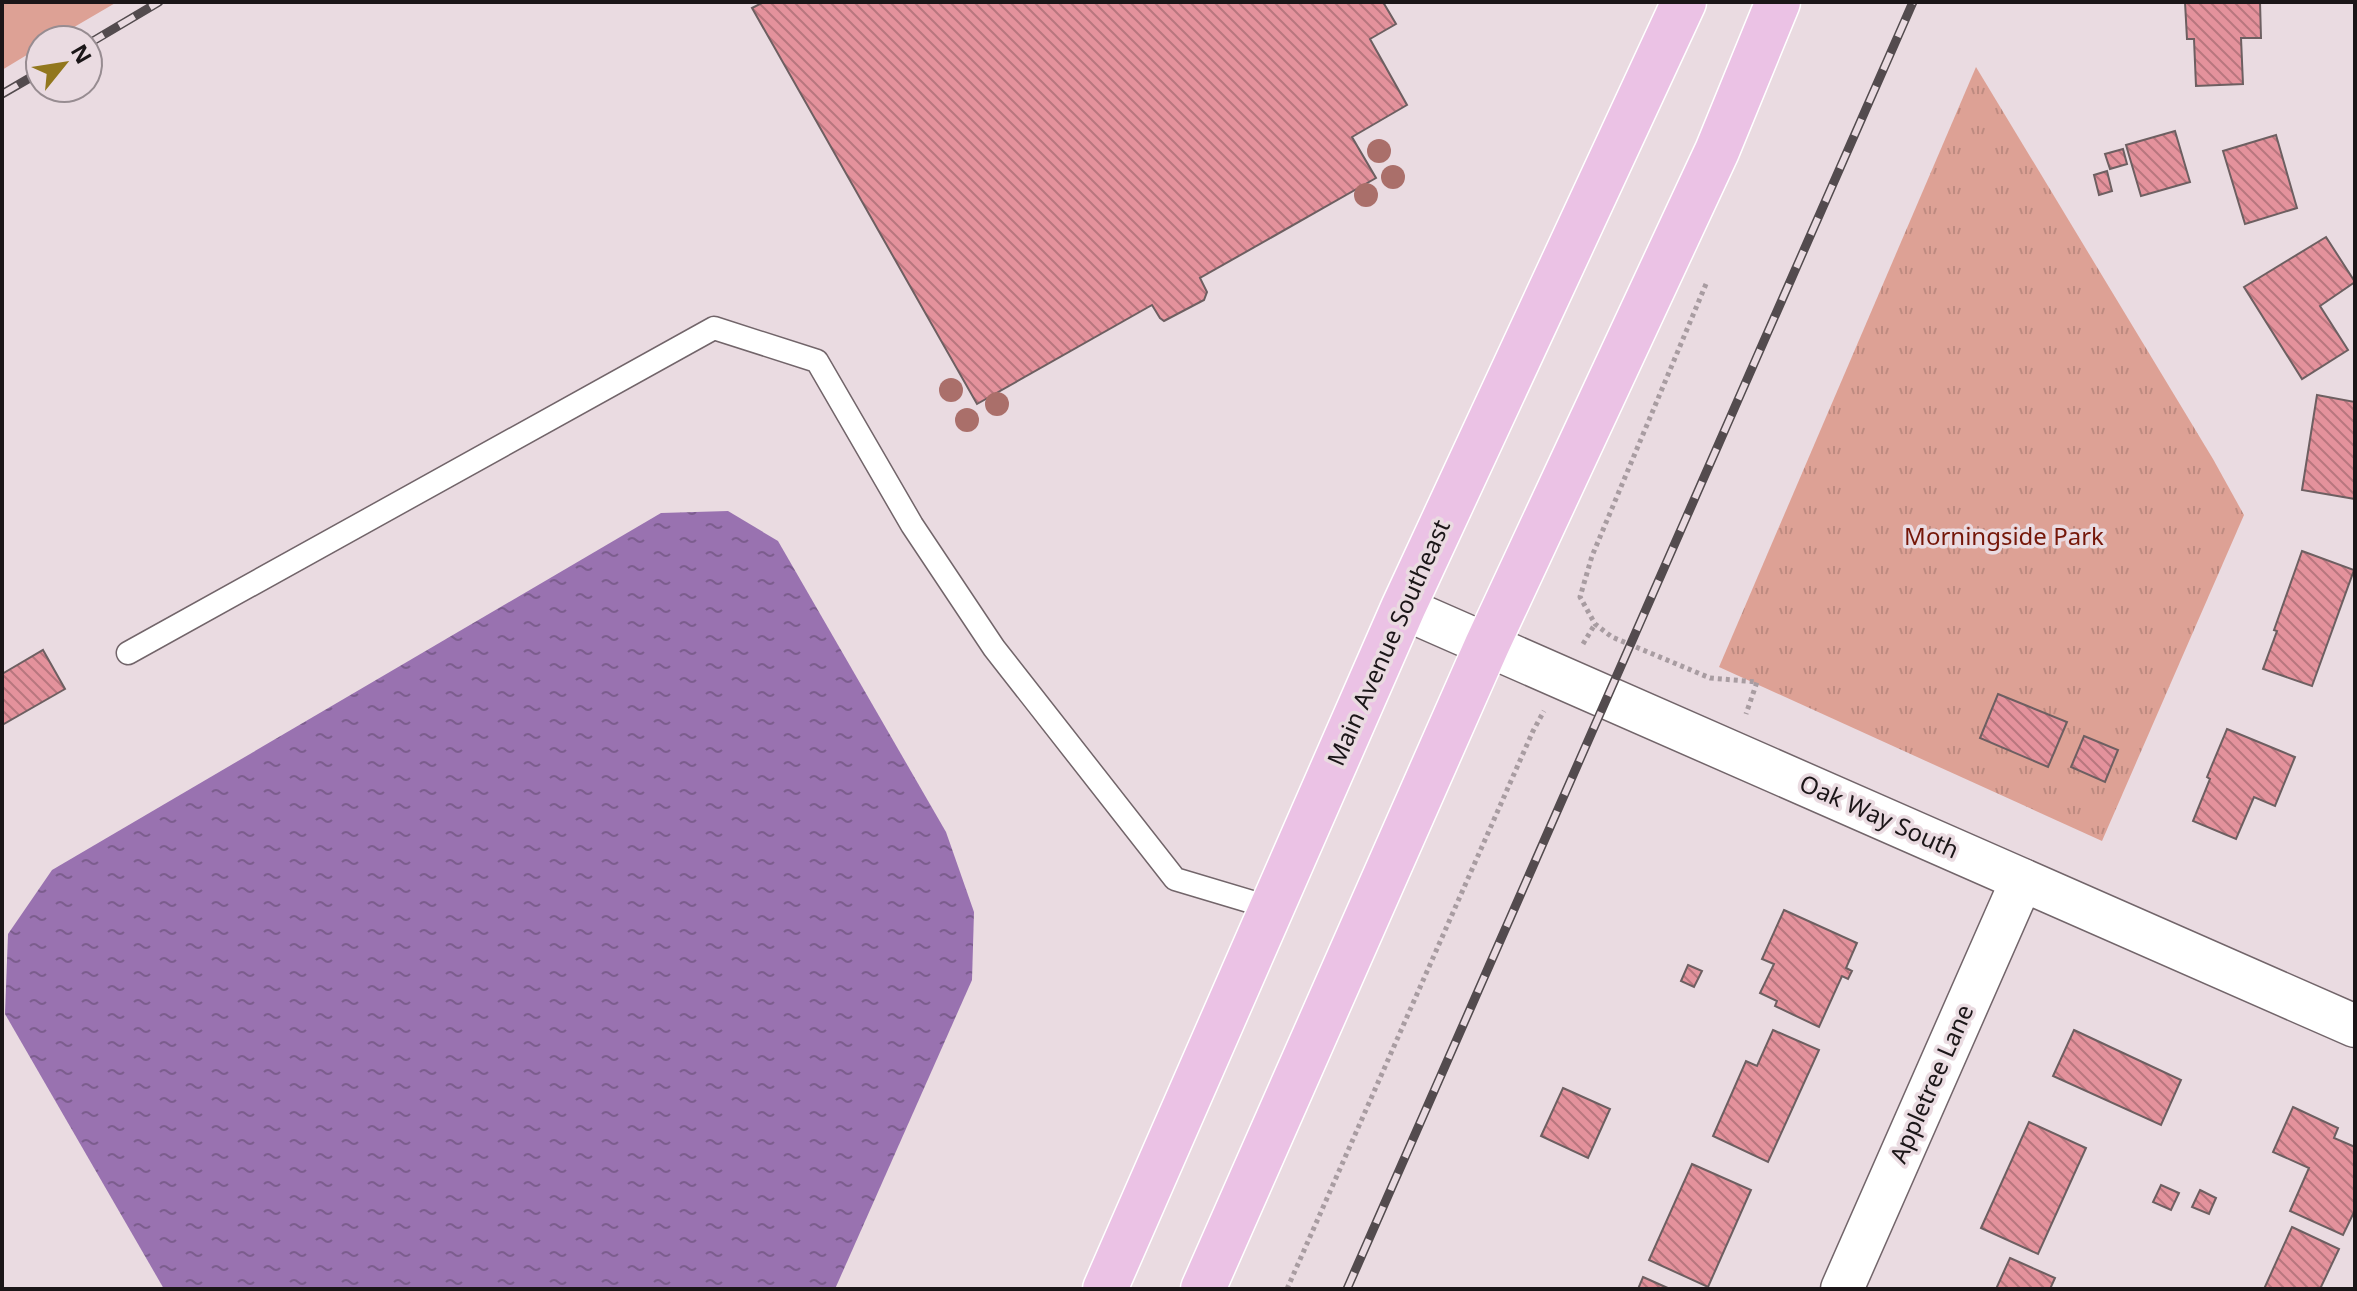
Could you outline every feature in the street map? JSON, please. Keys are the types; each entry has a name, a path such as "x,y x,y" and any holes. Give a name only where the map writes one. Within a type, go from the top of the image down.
{"main road":[{"name":"Main Avenue Southeast","path":"1105,1289 1403,608 1684,2"},
{"path":"1203,1289 1487,645 1717,151 1778,2"}],"street":[{"name":"Oak Way South","path":"1403,608 2355,1026"},
{"name":"Appletree Lane","path":"1842,1289 2022,880"}],"lane":[{"path":"128,653 714,328 817,361 912,525 994,648 1175,879 1272,908"}],"path":[{"path":"1592,556 1580,597 1595,624 1612,637 1710,678 1757,682"},
{"path":"1287,1289 1533,731"}],"green space":[{"path":"2,2 117,2 79,24 24,24 24,57 2,70"},
{"name":"Morningside Park","path":"1976,67 2244,515 2102,841 1719,667"}],"water":[{"path":"728,511 778,541 946,832 974,912 972,980 835,1289 164,1289 5,1014 8,934 52,870 661,513"}],"building":[{"path":"764,2 1383,2 1396,24 1370,39 1407,105 1352,137 1376,178 1200,278 1207,292 1204,300 1164,321 1152,305 977,404 752,8"},
{"path":"2185,2 2260,2 2261,38 2241,38 2243,84 2196,86 2194,39 2187,39"},
{"path":"2175,131 2190,182 2141,196 2126,145"},
{"path":"2276,135 2297,208 2245,224 2223,151"},
{"path":"2123,149 2127,164 2110,169 2105,154"},
{"path":"2107,171 2112,191 2099,195 2094,175"},
{"path":"2326,237 2355,282 2320,306 2348,350 2302,379 2244,287"},
{"path":"2317,395 2355,402 2355,499 2302,490"},
{"path":"2302,551 2354,570 2312,686 2263,669"},
{"path":"43,650 65,689 2,725 2,674"},
{"path":"1998,694 2067,722 2048,767 1980,738"},
{"path":"2227,729 2295,757 2275,806 2254,797 2236,839 2193,821"},
{"path":"2084,736 2118,750 2105,782 2071,767"},
{"path":"1784,910 1857,943 1846,968 1852,971 1848,979 1842,976 1819,1027 1775,1006 1777,1001 1760,993 1774,964 1762,959"},
{"path":"1688,965 1702,971 1694,987 1681,981"},
{"path":"1773,1030 1819,1050 1768,1162 1713,1136 1746,1061 1757,1066"},
{"path":"2074,1030 2181,1080 2161,1125 2053,1076"},
{"path":"1563,1088 1610,1109 1588,1158 1541,1136"},
{"path":"2293,1107 2338,1128 2334,1138 2355,1147 2355,1210 2343,1235 2290,1211 2309,1168 2273,1152"},
{"path":"2029,1122 2086,1148 2038,1254 1981,1228"},
{"path":"1692,1164 1751,1190 1708,1287 1649,1260"},
{"path":"2161,1185 2179,1193 2171,1210 2153,1202"},
{"path":"2200,1190 2216,1198 2209,1214 2192,1207"},
{"path":"2292,1227 2339,1249 2320,1289 2264,1289"},
{"path":"2010,1258 2055,1278 2050,1289 1996,1289"},
{"path":"1643,1277 1670,1289 1638,1289"}],"railway":[{"path":"104,35 159,2"},
{"path":"1347,1289 1913,2"},
{"path":"2,94 24,81"}]}
